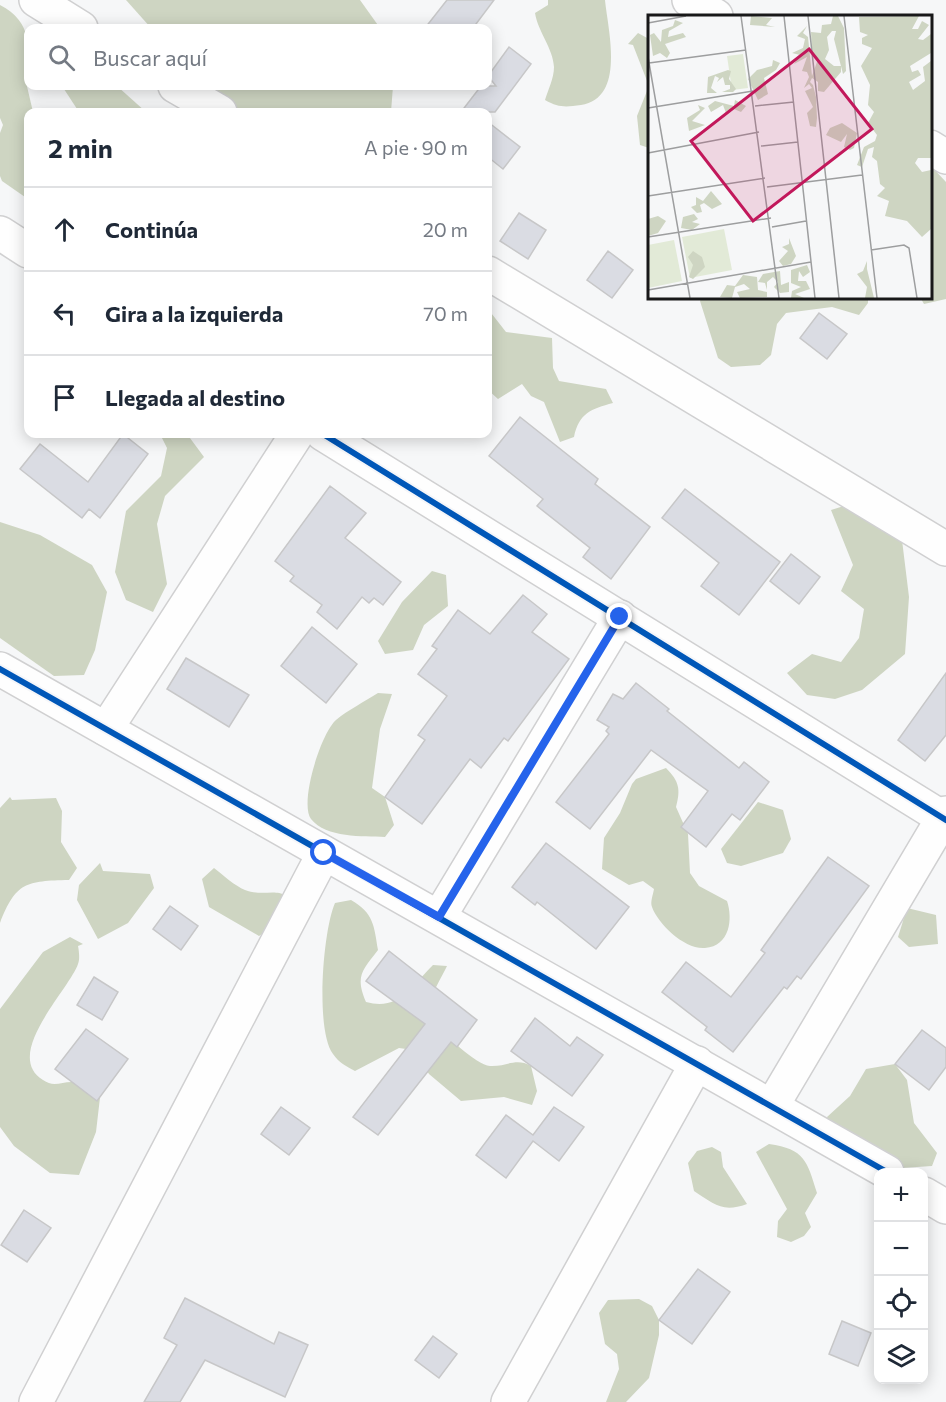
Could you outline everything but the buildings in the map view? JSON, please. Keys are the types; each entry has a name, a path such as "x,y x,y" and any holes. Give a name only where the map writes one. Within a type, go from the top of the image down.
{"street":[{"path":"36,0 75,24"},
{"path":"688,0 714,15"},
{"path":"182,90 213,108"},
{"path":"931,148 946,157"},
{"path":"0,233 24,248"},
{"path":"492,275 946,549"},
{"path":"106,729 294,438"},
{"path":"329,438 945,817 772,1106"},
{"path":"439,917 620,617"},
{"path":"0,669 878,1168"},
{"path":"36,1402 324,853"},
{"path":"508,1402 697,1063"},
{"path":"928,1196 946,1207"}],"green space":[{"path":"126,0 360,0 377,24 147,24"},
{"path":"548,0 605,0 611,62 604,90 595,100 581,105 559,106 545,100 554,67 551,53 535,13 548,5"},
{"path":"0,5 11,12 24,28 24,90 28,90 32,108 24,108 24,196 2,181 0,176 0,133 3,125 0,118"},
{"path":"638,33 648,38 648,83 633,45 628,44"},
{"path":"648,88 648,148 640,145 637,116"},
{"path":"65,90 121,90 142,108 76,108"},
{"path":"174,90 393,90 391,108 188,108"},
{"path":"931,166 946,182 946,299 924,304 921,298 931,298"},
{"path":"702,298 868,298 868,303 859,315 832,307 786,313 777,324 771,355 760,365 731,367 718,358 700,301"},
{"path":"492,314 506,332 552,338 553,368 559,381 606,389 613,403 587,413 579,422 574,437 560,442 544,402 531,396 522,384 498,399 492,394"},
{"path":"162,438 190,438 204,457 165,496 157,524 167,584 153,612 126,600 115,572 126,511 161,476 167,448"},
{"path":"860,501 902,540 909,597 905,654 862,690 835,699 807,695 787,673 812,654 841,662 859,638 864,609 841,591 853,565 831,510"},
{"path":"0,522 40,535 92,565 107,592 95,650 84,675 54,676 0,638"},
{"path":"432,571 446,575 448,606 424,625 413,650 385,654 378,641 402,602"},
{"path":"378,693 392,694 380,729 372,788 385,797 394,825 385,837 345,835 326,830 311,819 308,811 310,784 318,753 330,727 336,720"},
{"path":"666,768 678,786 676,807 688,834 690,873 699,886 727,901 729,908 730,916 725,937 713,946 705,948 689,945 666,928 652,907 654,889 643,881 629,885 602,869 604,838 620,813 632,784 636,779"},
{"path":"10,797 12,800 56,798 62,811 61,842 77,868 69,880 42,881 24,886 11,899 0,923 0,808"},
{"path":"758,802 783,810 791,839 783,853 741,866 727,863 721,849"},
{"path":"100,863 103,871 150,874 154,888 128,923 98,939 77,900 79,885"},
{"path":"214,868 245,890 280,893 292,901 299,910 259,936 209,907 202,879"},
{"path":"351,900 369,915 374,927 378,950 362,974 361,986 366,1002 377,1004 396,1000 411,989 433,965 447,966 434,990 430,1005 436,1021 453,1041 482,1064 496,1066 521,1062 531,1066 537,1091 532,1105 504,1097 461,1101 429,1074 413,1050 399,1048 355,1071 335,1057 327,1042 324,1024 324,956 335,903"},
{"path":"907,908 936,915 938,944 909,947 898,937"},
{"path":"70,937 83,944 78,946 78,964 42,1022 30,1055 32,1069 47,1082 54,1084 74,1082 101,1089 96,1132 79,1175 50,1173 14,1146 0,1127 0,1009 43,952"},
{"path":"895,1064 907,1080 914,1123 937,1153 932,1166 871,1170 835,1143 827,1117 850,1096 866,1069"},
{"path":"769,1144 790,1149 803,1158 817,1193 805,1213 811,1227 804,1236 791,1242 777,1237 778,1221 787,1209 756,1152"},
{"path":"712,1147 721,1152 723,1167 747,1204 731,1208 719,1206 694,1191 688,1163 697,1151"},
{"path":"639,1299 652,1306 659,1320 659,1335 649,1378 626,1402 606,1402 619,1369 617,1354 605,1344 599,1313 608,1300"}],"cycle path":[{"path":"329,438 946,820"},
{"path":"0,669 880,1168"}],"route":[{"path":"324,853 439,917 620,617"}]}
